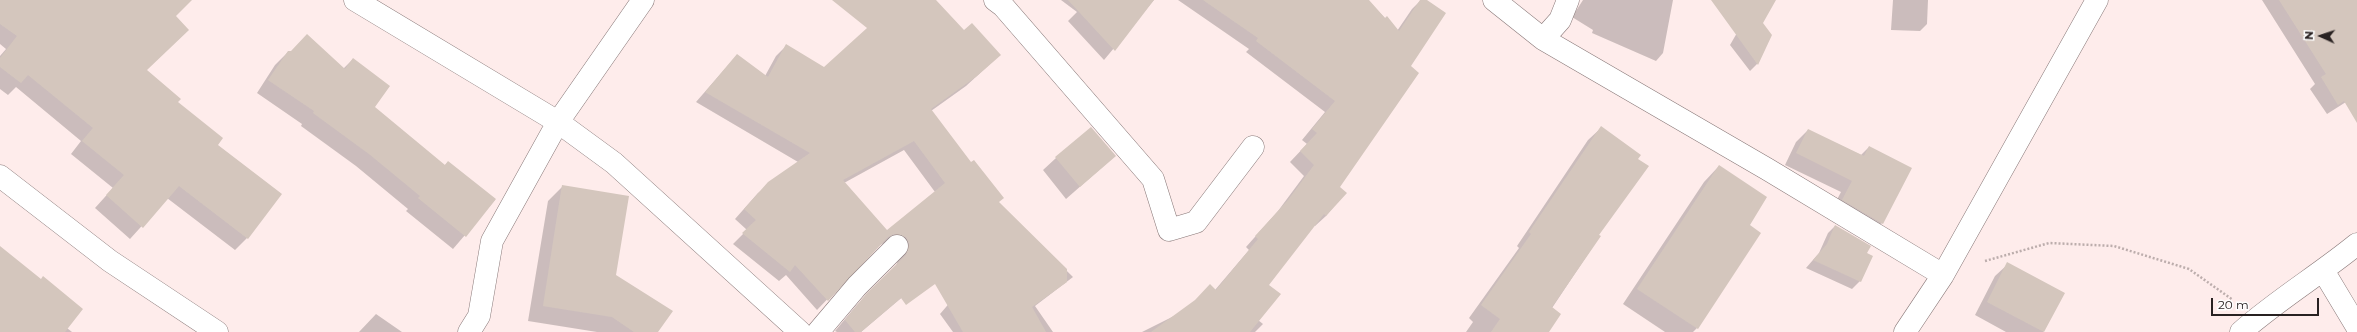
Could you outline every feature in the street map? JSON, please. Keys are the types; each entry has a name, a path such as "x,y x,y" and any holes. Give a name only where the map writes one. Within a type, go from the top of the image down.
{"street":[{"path":"355,0 558,122 614,163 800,332"},
{"path":"469,332 479,316 492,241 558,122 643,0"},
{"path":"995,0 1003,6 1153,179 1169,230 1196,222 1253,147"},
{"path":"1494,0 1543,39 1767,169 1943,275"},
{"path":"1905,332 1943,275 2097,0"},
{"path":"1543,39 1560,20 1568,2"},
{"path":"0,176 110,261 217,332"},
{"path":"2241,332 2258,317 2324,272 2357,244"},
{"path":"818,332 857,286 897,246"},
{"path":"2324,272 2357,327"}],"path":[{"path":"1943,275 2049,243 2114,246 2189,269 2258,317"}],"building":[{"path":"0,0 192,0 176,16 189,30 147,70 181,99 178,102 223,138 218,145 282,194 248,239 179,186 143,228 106,195 124,175 82,141 93,128 28,75 21,83 0,67 0,58 17,36 0,24"},
{"path":"832,0 936,0 964,30 972,23 1001,55 977,76 931,109 971,162 974,160 1004,198 999,202 1067,269 1067,282 1032,307 1046,332 963,332 935,284 906,305 901,298 861,332 855,332 845,320 866,294 906,255 909,243 906,237 894,234 888,237 828,301 795,265 790,272 742,233 756,220 744,209 768,182 810,153 705,92 737,54 768,77 786,44 824,67 867,28","holes":["914,141 945,183 887,230 843,180"]},
{"path":"1068,0 1154,0 1115,51"},
{"path":"1203,0 1369,0 1385,18 1387,16 1399,31 1420,0 1427,0 1446,13 1411,66 1419,73 1340,187 1347,193 1326,216 1324,214 1269,285 1281,294 1250,332 1151,332 1195,300 1210,284 1216,290 1258,239 1255,236 1288,200 1314,165 1300,151 1317,133 1312,129 1335,101 1256,41 1258,38"},
{"path":"1711,0 1776,0 1763,23 1772,35 1758,65"},
{"path":"2279,0 2357,0 2357,123 2344,101 2338,105 2321,77 2326,74"},
{"path":"307,34 345,69 353,58 390,86 375,107 445,165 448,161 496,199 466,237 418,198 420,196 369,154 313,113 314,111 268,80 288,51 291,51"},
{"path":"1601,126 1641,155 1638,159 1649,166 1599,235 1601,236 1552,307 1561,314 1549,332 1491,332 1500,319 1481,305 1531,234 1529,232"},
{"path":"1091,127 1116,156 1080,187 1055,157"},
{"path":"1808,129 1864,156 1869,146 1912,168 1883,224 1842,200 1852,181 1796,153"},
{"path":"1719,165 1767,197 1750,225 1761,233 1698,329 1637,289"},
{"path":"562,185 629,196 616,275 673,311 658,332 634,332 612,317 543,306"},
{"path":"1835,225 1871,246 1867,253 1873,256 1861,282 1813,260 1827,244"},
{"path":"0,246 41,279 43,276 83,309 65,332 0,332"},
{"path":"2007,262 2065,293 2044,332 1987,302"}]}
